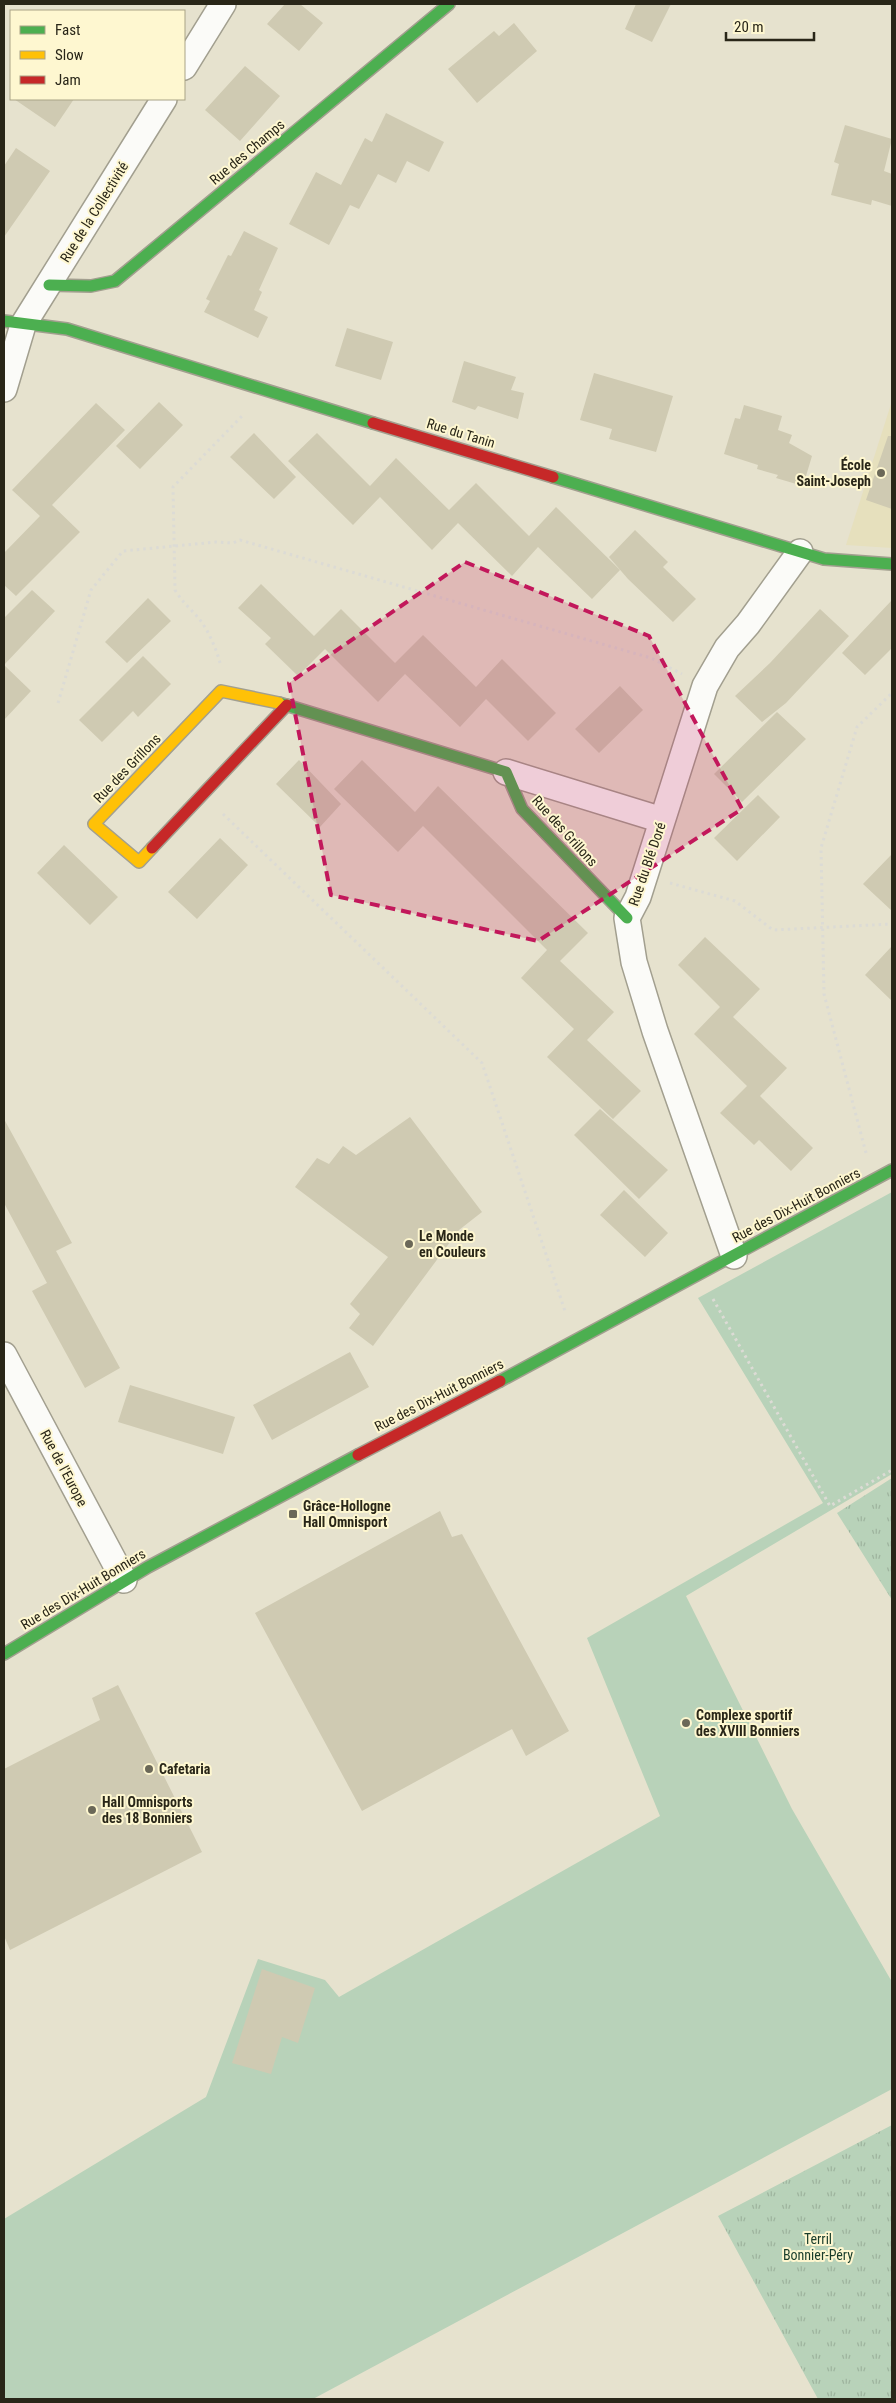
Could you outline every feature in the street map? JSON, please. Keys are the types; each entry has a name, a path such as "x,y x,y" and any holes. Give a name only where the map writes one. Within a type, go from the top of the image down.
{"street":[{"path":"185,65 223,4"},
{"name":"Rue des Champs","path":"49,285 91,286 115,280 449,4"},
{"name":"Rue de la Collectivité","path":"4,389 13,323 49,285 163,100"},
{"name":"Rue du Tanin","path":"13,323 68,329 800,552 824,558 892,564"},
{"name":"Rue du Blé Doré","path":"734,1256 655,1031 634,962 627,918 638,897 705,686 727,648 748,624 800,552"},
{"path":"222,690 286,705 662,820"},
{"name":"Rue des Grillons","path":"222,690 94,824 139,862 286,705"},
{"name":"Rue des Grillons","path":"506,772 522,809 627,918"},
{"name":"Rue des Dix-Huit Bonniers","path":"4,1654 124,1580 410,1427 575,1342 892,1170"},
{"name":"Rue de l'Europe","path":"4,1355 124,1580"}],"path":[{"path":"222,690 222,669 217,651 200,621 182,602 175,590 173,487 267,390"},
{"path":"58,703 94,584 123,551 240,540 651,658 705,686"},
{"path":"873,1181 824,994 821,848 857,727 892,693"},
{"path":"202,795 482,1063 575,1342"},
{"path":"645,875 735,901 773,930 892,924"},
{"path":"699,1275 830,1506 892,1470"}],"highlighted area":[{"path":"465,562 649,636 742,809 538,941 331,895 289,683"}],"shaded area":[{"name":"École Saint-Joseph","path":"892,401 892,548 846,545"}],"green space":[{"name":"Complexe sportif des XVIII Bonniers","path":"892,1192 892,1474 686,1596 792,1809 892,1982 892,2089 313,2399 4,2399 4,2219 206,2097 258,1959 325,1980 339,1997 660,1816 587,1638 823,1503 698,1298"},
{"path":"892,1478 892,1600 837,1513"},
{"name":"Terril Bonnier-Péry","path":"892,2125 892,2399 818,2399 718,2216"}],"building":[{"path":"285,4 300,4 323,23 299,51 267,24"},
{"path":"636,4 671,4 652,42 625,29"},
{"path":"514,23 537,51 477,103 448,69 494,31 499,36"},
{"path":"245,66 280,96 240,141 205,110"},
{"path":"15,100 73,100 55,127"},
{"path":"386,113 444,142 429,172 407,161 396,183 378,174 359,209 350,205 329,245 289,224 316,172 341,185 365,138 372,142"},
{"path":"845,125 892,139 884,171 892,174 892,206 872,200 871,205 831,195 839,164 834,162"},
{"path":"16,148 50,171 4,237 4,166"},
{"path":"244,231 278,248 259,290 262,292 254,310 268,317 258,338 204,312 210,301 206,299 228,255 231,256"},
{"path":"347,328 393,342 381,380 335,366"},
{"path":"464,361 516,377 511,390 524,393 518,419 478,406 475,410 452,402"},
{"path":"594,373 673,396 656,452 609,439 612,429 580,420"},
{"path":"159,402 183,425 140,469 116,446"},
{"path":"96,403 125,430 52,505 80,532 16,596 4,585 4,553 40,516 12,490"},
{"path":"744,405 782,416 778,430 792,435 789,443 812,456 803,486 776,478 778,475 757,469 758,465 724,454 735,418 740,419"},
{"path":"254,433 296,477 274,499 230,457"},
{"path":"317,433 370,486 396,458 449,510 476,483 529,536 556,507 620,570 592,599 538,547 512,576 458,523 432,550 380,497 353,525 288,461"},
{"path":"888,436 892,436 892,509 866,500"},
{"path":"635,530 668,562 663,567 696,599 673,622 628,579 609,557"},
{"path":"261,584 314,636 341,609 395,663 423,635 476,687 502,659 556,713 528,741 486,699 460,727 405,674 378,702 325,649 298,676 265,644 271,638 238,608"},
{"path":"32,590 55,611 4,665 4,618"},
{"path":"148,598 171,621 127,663 105,642"},
{"path":"892,600 892,648 865,675 842,653"},
{"path":"820,609 849,636 786,703 762,722 735,696 770,663"},
{"path":"143,656 171,684 138,717 133,711 102,742 79,720"},
{"path":"4,665 31,691 4,720"},
{"path":"620,686 643,710 599,753 575,729"},
{"path":"777,712 806,739 742,802 714,774"},
{"path":"299,760 341,804 320,827 276,784"},
{"path":"362,760 415,812 438,786 588,933 560,961 614,1012 587,1040 641,1091 613,1119 547,1057 574,1029 521,978 547,950 423,826 398,852 334,789"},
{"path":"758,795 780,817 737,861 714,838"},
{"path":"220,838 248,865 197,919 168,892"},
{"path":"64,845 118,897 90,925 37,873"},
{"path":"892,854 892,911 863,884"},
{"path":"705,937 760,989 733,1017 787,1068 760,1096 813,1148 791,1171 759,1140 754,1145 720,1113 747,1086 694,1034 720,1007 678,965"},
{"path":"892,946 892,1001 865,975"},
{"path":"600,1109 668,1170 639,1199 574,1135"},
{"name":"Le Monde en Couleurs","path":"410,1117 482,1212 459,1230 373,1346 349,1328 360,1314 350,1304 388,1257 295,1187 317,1158 329,1164 343,1146 356,1155"},
{"path":"4,1119 72,1243 56,1251 120,1368 85,1388 32,1291 47,1283 4,1203"},
{"path":"624,1190 668,1233 645,1257 600,1215"},
{"path":"350,1352 369,1387 272,1440 253,1405"},
{"path":"130,1385 235,1417 223,1454 118,1422"},
{"path":"440,1511 452,1537 462,1534 569,1731 526,1756 512,1729 362,1811 255,1613"},
{"name":"Hall Omnisports des 18 Bonniers","path":"118,1685 202,1852 10,1950 4,1936 4,1769 100,1720 92,1698"},
{"path":"262,1969 315,1988 298,2043 282,2037 271,2074 232,2063"}],"traffic: fast":[{"path":"49,285 91,286 115,281 449,4"},
{"path":"4,321 67,329 373,423"},
{"path":"553,477 824,559 892,564"},
{"path":"279,703 506,772 522,809 627,918"},
{"path":"500,1381 892,1170"},
{"path":"4,1654 148,1567 358,1455"}],"traffic: slow":[{"path":"152,848 139,862 94,824 221,691 279,703"}],"traffic: jam":[{"path":"373,423 553,477"},
{"path":"152,848 287,705"},
{"path":"358,1455 500,1381"}],"place":[{"name":"École Saint-Joseph","path":"881,473"},
{"name":"Le Monde en Couleurs","path":"409,1244"},
{"name":"Grâce-Hollogne Hall Omnisport","path":"293,1514"},
{"name":"Complexe sportif des XVIII Bonniers","path":"686,1723"},
{"name":"Cafetaria","path":"149,1769"},
{"name":"Hall Omnisports des 18 Bonniers","path":"92,1810"}]}
